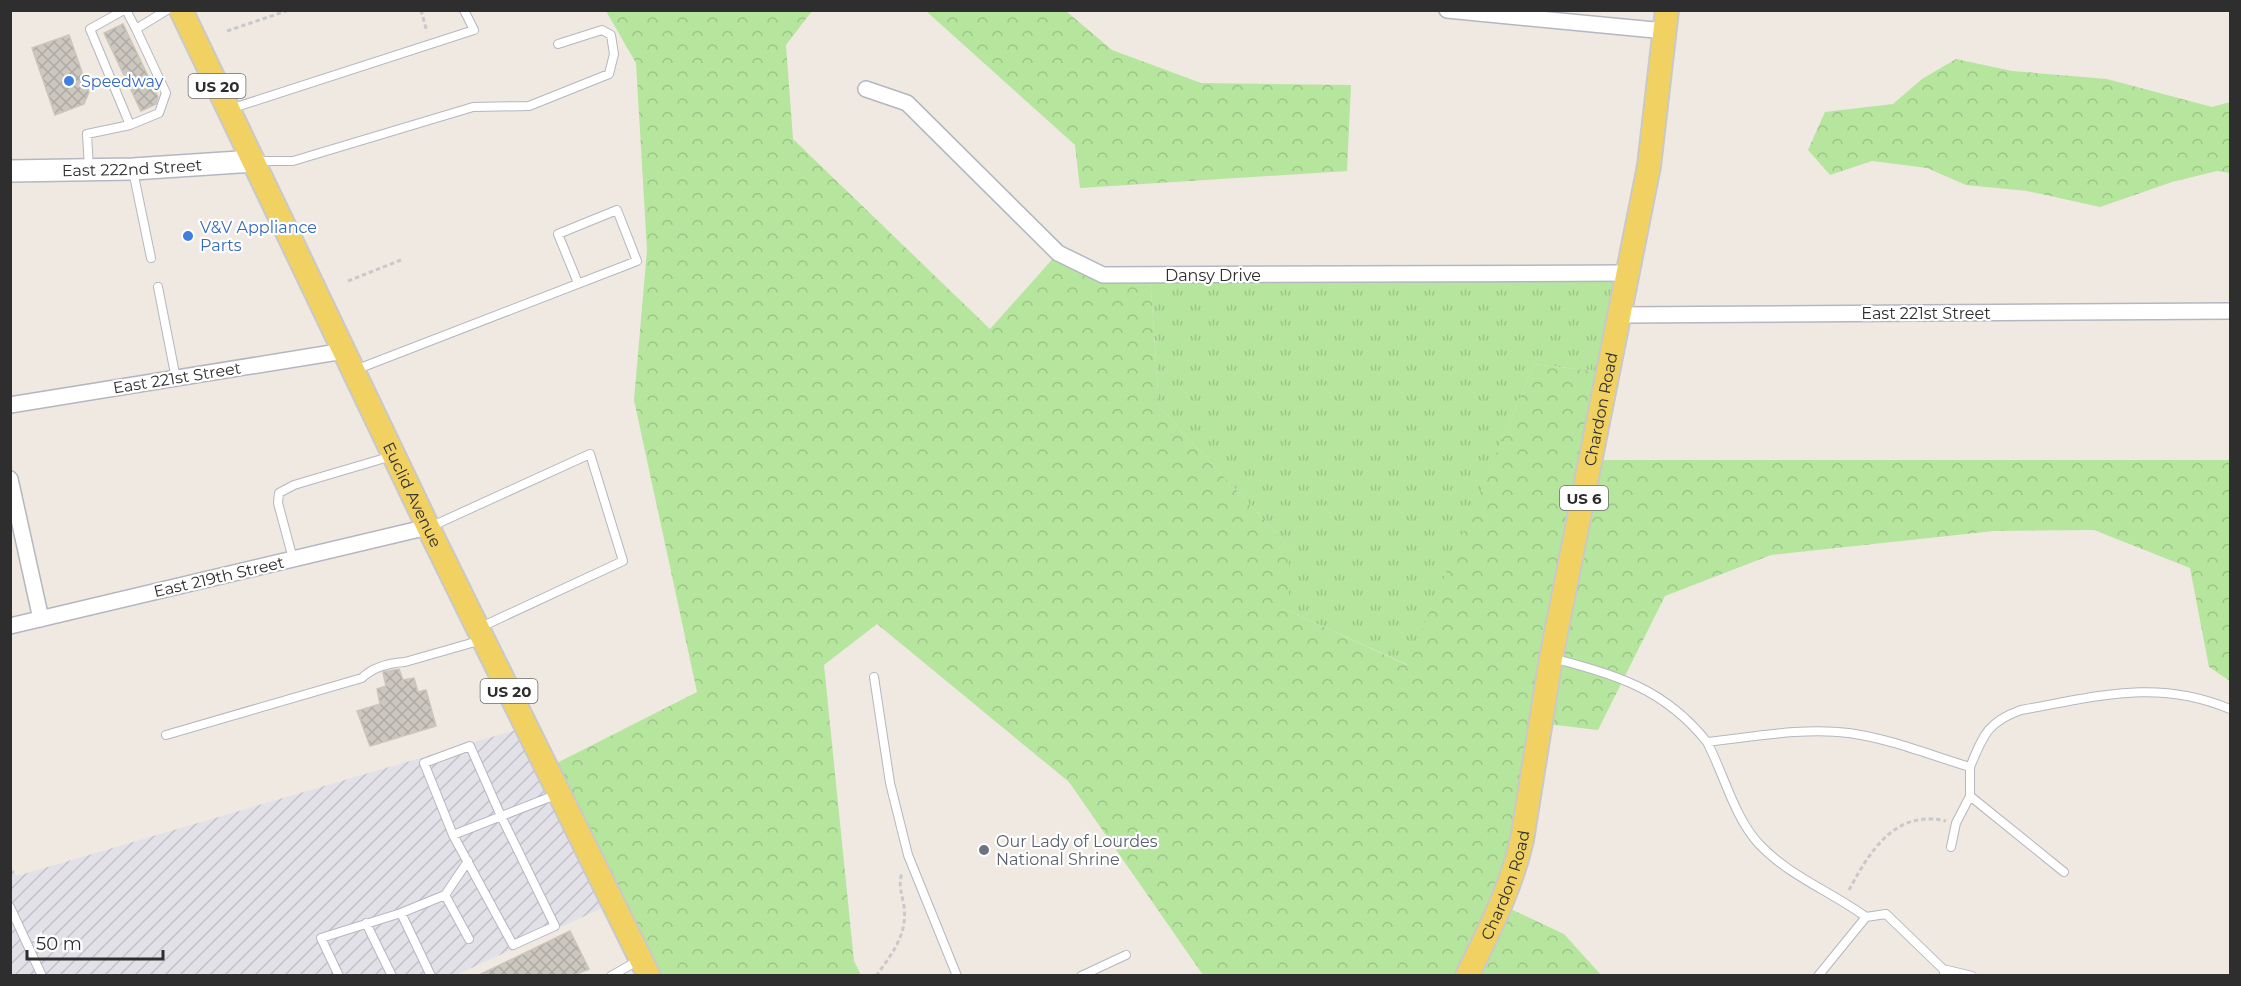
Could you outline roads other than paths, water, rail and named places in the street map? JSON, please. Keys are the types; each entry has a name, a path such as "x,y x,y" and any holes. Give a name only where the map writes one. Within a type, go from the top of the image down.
{"main road":[{"name":"Euclid Avenue","path":"181,10 428,527 645,967"},
{"name":"Chardon Road","path":"1467,975 1502,904 1515,869 1522,840 1551,658 1650,166 1666,21"}],"street":[{"path":"1447,10 1666,21"},
{"name":"Dansy Drive","path":"866,89 907,103 1058,253 1103,275 1630,273"},
{"name":"East 222nd Street","path":"10,171 133,169 254,161"},
{"name":"East 221st Street","path":"1621,315 2230,311"},
{"name":"East 221st Street","path":"10,405 176,378 349,361"},
{"path":"10,479 41,619"},
{"name":"East 219th Street","path":"10,626 428,527"}],"lane":[{"path":"89,170 87,134 130,125 159,113 166,93 125,10 90,29 130,125"},
{"path":"136,29 167,10"},
{"path":"228,109 474,30 464,10"},
{"path":"254,161 293,161 473,107 529,106 609,74 614,54 611,35 602,30 558,44"},
{"path":"133,169 151,258"},
{"path":"349,361 578,283 637,261 617,210 558,234 578,283"},
{"path":"158,287 176,378"},
{"path":"166,735 362,678 369,671 405,662 481,634 623,561 590,454 428,527"},
{"path":"293,559 278,502 279,494 294,486 394,455"},
{"path":"1551,658 1612,674 1650,691 1678,710 1707,742 1738,809 1759,844 1802,878 1844,900 1866,917"},
{"path":"874,677 890,783 908,855 957,975"},
{"path":"1951,847 1956,823 1970,796 1970,767 1990,726 2003,716 2020,710 2143,691 2179,693 2230,709"},
{"path":"1707,742 1810,731 1849,733 1886,741 1970,767"},
{"path":"470,746 501,816 555,926 513,945 453,835 424,763 470,746"},
{"path":"453,835 559,794"},
{"path":"1970,796 2064,872"},
{"path":"339,975 321,938 401,913 445,895 468,861"},
{"path":"445,895 470,939"},
{"path":"10,907 42,975"},
{"path":"401,913 431,975"},
{"path":"1818,975 1866,917 1886,914 1944,972 1972,975"},
{"path":"366,923 392,975"},
{"path":"1082,975 1126,955"},
{"path":"611,975 645,967"}],"place":[{"name":"Speedway","path":"69,81"},
{"name":"V&V Appliance Parts","path":"188,236"},
{"name":"Our Lady of Lourdes National Shrine","path":"984,850"}]}
